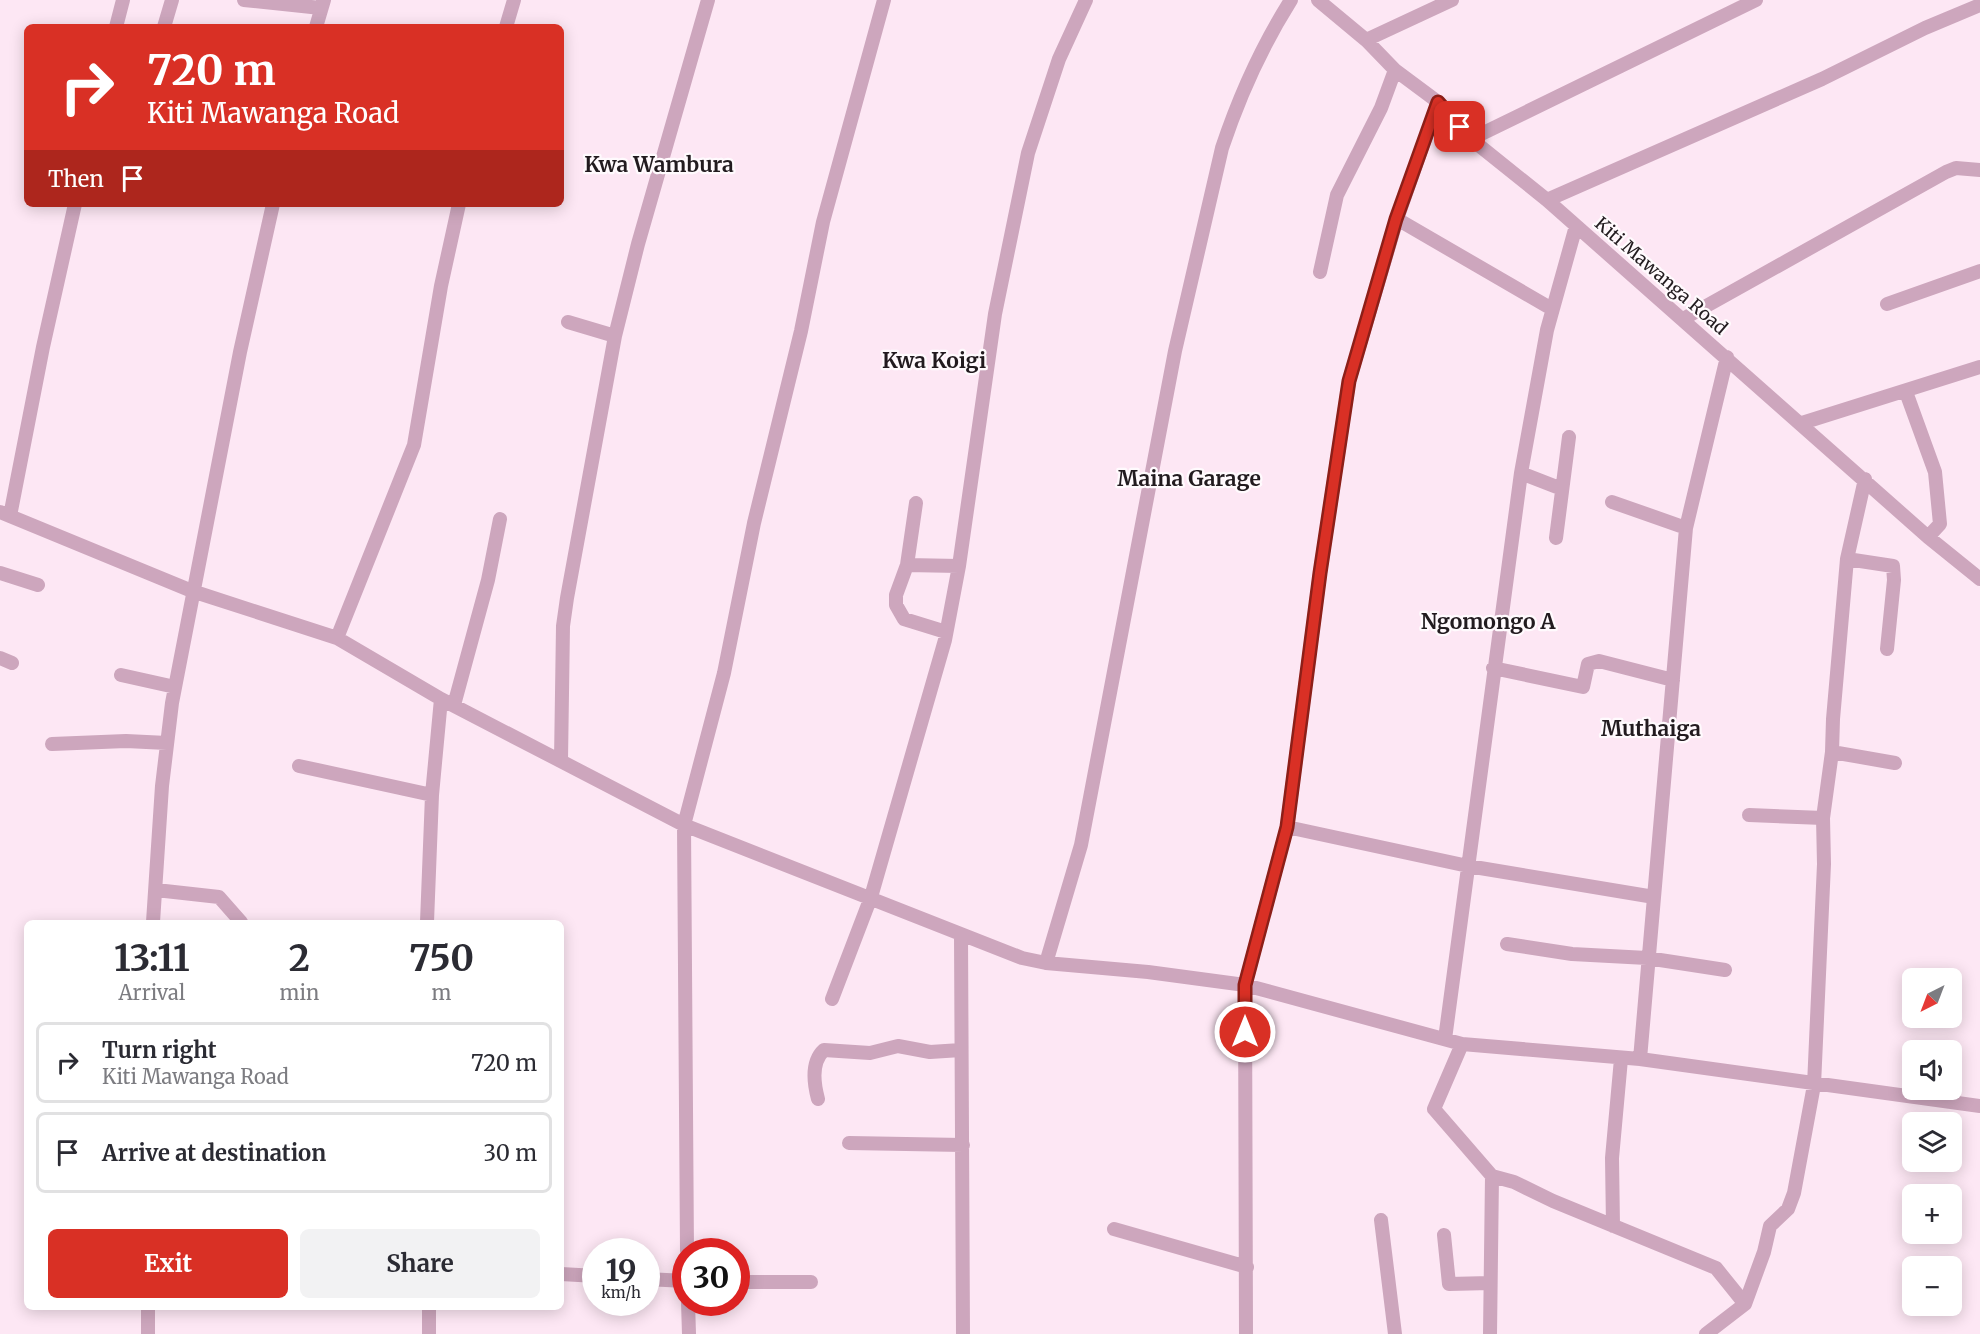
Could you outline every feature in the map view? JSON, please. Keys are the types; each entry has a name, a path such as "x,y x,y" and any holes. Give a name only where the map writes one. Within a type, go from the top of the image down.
{"street":[{"path":"117,24 123,0"},
{"path":"165,24 172,0"},
{"path":"244,0 322,4 317,24"},
{"path":"507,24 514,0"},
{"path":"561,760 565,608 615,336 638,244 708,0"},
{"path":"687,1238 684,825 724,673 754,524 801,331 823,222 884,0"},
{"path":"832,999 871,897 946,632 959,566 995,314 1028,153 1059,60 1086,0"},
{"path":"1046,963 1081,845 1175,351 1222,148 1231,121 1273,28 1291,0"},
{"name":"Kiti Mawanga Road","path":"1318,0 1366,40 1395,70 1438,102 1472,139 1547,200 1802,423 1928,537 1980,579"},
{"path":"1366,40 1452,0"},
{"path":"1472,139 1755,0"},
{"path":"1547,200 1822,79 1925,28 1980,5"},
{"path":"1320,272 1337,195 1381,108 1395,70"},
{"path":"1246,1334 1245,985 1287,827 1320,573 1349,381 1396,219 1438,102"},
{"path":"1683,319 1946,171 1956,168 1980,170"},
{"path":"74,207 5,514 192,591 337,638 441,699 684,825 871,897 961,935 1046,963 1148,972 1245,985 1462,1044 1640,1059 1814,1086 1980,1106"},
{"path":"153,920 167,743 175,687 192,591 272,207"},
{"path":"337,638 414,445 441,286 458,207"},
{"path":"1396,219 1552,309"},
{"path":"1445,1039 1493,668 1521,473 1538,372 1552,309 1575,226"},
{"path":"1887,304 1980,271"},
{"path":"568,322 615,336"},
{"path":"1640,1059 1686,528 1727,357"},
{"path":"1802,423 1980,367"},
{"path":"1906,392 1935,472 1940,525 1928,537"},
{"path":"1556,538 1569,437"},
{"path":"1521,473 1562,489"},
{"path":"1706,1334 1745,1304 1764,1252 1770,1226 1792,1202 1814,1086 1824,864 1823,818 1832,752 1847,559 1865,479"},
{"path":"1612,502 1686,528"},
{"path":"916,503 907,565 896,595 900,613 904,619 946,632"},
{"path":"454,705 488,580 500,519"},
{"path":"1847,559 1893,566 1894,580 1887,649"},
{"path":"1966,569 1980,562"},
{"path":"907,565 959,566"},
{"path":"0,573 38,585"},
{"path":"1493,668 1583,687 1588,664 1599,661 1673,680"},
{"path":"121,675 175,687"},
{"path":"427,920 432,795 441,699"},
{"path":"52,744 126,741 167,743"},
{"path":"1832,752 1895,763"},
{"path":"299,766 432,795"},
{"path":"1749,815 1823,818"},
{"path":"1287,827 1468,866 1654,897"},
{"path":"156,890 219,897 239,920"},
{"path":"961,935 963,1334"},
{"path":"1507,944 1572,954 1647,958 1725,970"},
{"path":"1462,1044 1434,1109 1492,1176 1514,1182 1612,1226 1716,1268 1745,1304"},
{"path":"818,1099 815,1067 824,1050 870,1053 898,1046 930,1052 961,1050"},
{"path":"1612,1226 1612,1158 1621,1059"},
{"path":"849,1143 963,1145"},
{"path":"1491,1334 1492,1176"},
{"path":"1380,1220 1395,1334"},
{"path":"1114,1229 1247,1267"},
{"path":"1444,1235 1449,1284 1490,1283"},
{"path":"564,1274 582,1275"},
{"path":"750,1281 811,1282"},
{"path":"148,1310 148,1334"},
{"path":"429,1310 429,1334"},
{"path":"688,1316 689,1334"}],"district":[{"name":"Kwa Wambura","path":"659,165"},
{"name":"Kwa Koigi","path":"934,361"},
{"name":"Maina Garage","path":"1189,479"},
{"name":"Ngomongo A","path":"1488,622"},
{"name":"Muthaiga","path":"1651,729"}],"route":[{"path":"1245,1032 1245,985 1287,827 1320,573 1349,381 1396,219 1414,163 1438,102 1460,127"}]}
